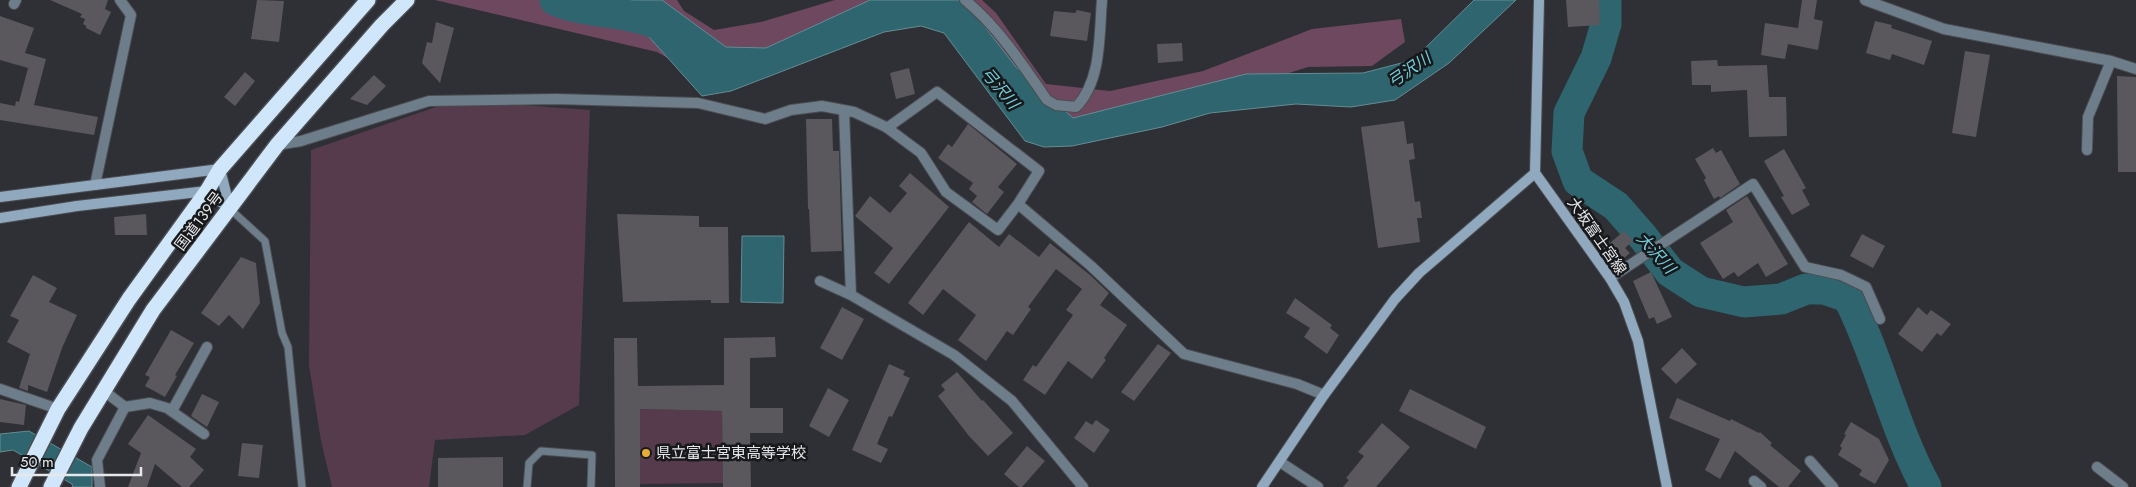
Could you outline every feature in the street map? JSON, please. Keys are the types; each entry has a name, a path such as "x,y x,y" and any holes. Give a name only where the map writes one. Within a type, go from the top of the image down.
{"highway":[{"name":"国道139号","path":"22,481 56,412 129,299 207,191 220,169 368,0"},
{"name":"国道139号","path":"51,487 78,432 153,310 277,144 382,24 407,0"}],"street":[{"path":"95,185 131,15 120,0"},
{"path":"965,0 982,14 1012,49 1047,100 1056,105 1076,106 1084,98 1095,70 1102,0"},
{"path":"1262,487 1324,395 1396,299 1419,273 1535,173 1539,0"},
{"path":"1865,0 1944,30 2111,61 2136,70"},
{"path":"2087,150 2088,117 2111,61"},
{"path":"277,144 301,141 429,101 556,99 698,103 765,118 791,110 822,106 854,112 887,128 921,153 946,192 998,230 1039,172 937,92 887,128"},
{"path":"844,111 851,295"},
{"path":"0,197 220,169 230,209"},
{"name":"大坂富士宮線","path":"1535,173 1610,278 1624,302 1638,341 1667,487"},
{"path":"1610,278 1754,184 1804,267 1841,275 1866,287 1880,319"},
{"path":"0,218 77,206 207,191 230,209"},
{"path":"1018,204 1091,266 1184,354 1297,384 1324,395"},
{"path":"820,281 851,295 954,355 1012,401 1083,487"},
{"path":"172,411 207,347"},
{"path":"0,389 56,412"},
{"path":"104,390 125,407 150,403 172,411 204,434"},
{"path":"100,487 97,460 125,407"},
{"path":"1810,461 1833,487"},
{"path":"1280,462 1318,487"},
{"path":"2097,467 2123,487"}],"lane":[{"path":"230,209 265,241 282,333 288,347 302,487"},
{"path":"527,487 529,463 541,451 592,455 591,487"}],"shaded area":[{"path":"435,0 677,0 684,11 714,30 761,22 835,0 982,0 996,13 1046,84 1110,91 1203,71 1312,29 1401,19 1405,42 1372,66 1308,67 1222,94 1067,136 953,26 893,19 712,83 657,52"},
{"path":"456,100 590,110 579,405 525,435 435,440 429,487 332,487 321,441 309,365 311,150"},
{"path":"640,409 722,411 723,483 640,484"}],"water":[{"path":"548,0 662,0 726,47 766,48 870,0 964,0 1016,67 1073,118 1246,74 1363,73 1413,60 1474,0 1516,0 1449,63 1395,100 1351,107 1296,104 1210,113 1162,127 1072,146 1044,147 1025,141 944,33 921,26 884,32 731,91 702,96 649,37 610,13"},
{"path":"742,236 784,236 783,303 741,302"},
{"path":"29,431 92,467 92,487 73,487 72,484 13,450 0,452 0,434"}],"building":[{"path":"50,0 108,0 105,9 111,12 100,35 86,28 83,24 85,19 80,17 82,14"},
{"path":"257,0 284,1 279,42 251,39"},
{"path":"1566,0 1599,0 1600,25 1568,27"},
{"path":"1802,0 1817,0 1814,19 1823,21 1818,50 1788,44 1785,59 1761,55 1765,23 1798,28"},
{"path":"1077,10 1091,13 1087,41 1050,36 1054,11 1075,13"},
{"path":"0,16 34,28 25,53 46,59 34,105 98,117 94,135 0,120 0,103 15,106 16,101 19,102 28,68 0,60"},
{"path":"1875,21 1892,25 1891,28 1932,41 1924,65 1892,54 1890,60 1866,53"},
{"path":"436,22 454,28 440,83 422,63 427,42 432,43"},
{"path":"1182,43 1183,61 1158,63 1157,44"},
{"path":"1965,51 1990,55 1976,137 1952,133"},
{"path":"1717,60 1718,66 1767,65 1769,97 1786,97 1787,136 1749,137 1747,90 1711,92 1711,85 1692,85 1691,61"},
{"path":"909,68 915,94 896,99 890,73"},
{"path":"245,72 255,81 235,106 224,97"},
{"path":"374,75 386,86 367,105 350,99"},
{"path":"2117,76 2136,77 2136,172 2118,172"},
{"path":"806,119 832,119 833,151 839,151 842,251 811,252"},
{"path":"1404,121 1407,144 1413,143 1415,159 1409,160 1415,202 1420,201 1422,218 1417,218 1420,242 1378,248 1361,127"},
{"path":"968,124 1017,164 998,187 1004,192 987,214 972,202 977,196 969,189 973,183 938,158 948,144 952,147"},
{"path":"1713,148 1716,153 1721,150 1740,184 1720,198 1719,196 1714,199 1704,180 1706,178 1695,159"},
{"path":"1784,149 1806,188 1802,190 1810,205 1792,215 1781,197 1784,196 1764,161"},
{"path":"910,173 949,207 889,284 874,273 893,248 855,216 870,196 890,213 907,193 899,186"},
{"path":"1747,196 1788,264 1766,277 1758,263 1738,277 1734,272 1723,279 1700,243 1733,222 1726,210"},
{"path":"146,214 147,235 115,235 114,217"},
{"path":"617,214 699,216 699,227 728,227 729,303 711,303 711,300 623,302"},
{"path":"969,222 999,247 1009,234 1039,257 1050,243 1109,293 1100,305 1127,325 1092,379 1068,361 1045,395 1023,380 1033,365 1036,367 1073,315 1066,310 1082,289 1056,269 1028,307 1031,309 1013,335 1007,331 986,361 958,340 976,315 943,289 923,315 908,303"},
{"path":"1624,231 1633,241 1625,248 1630,253 1616,265 1603,249"},
{"path":"1862,234 1885,246 1873,268 1850,256"},
{"path":"241,257 256,263 260,303 243,329 229,315 219,326 201,313"},
{"path":"1651,272 1672,317 1657,324 1654,317 1649,319 1633,281"},
{"path":"33,275 57,288 49,302 77,315 62,348 47,392 28,385 28,391 19,388 30,354 7,342 19,320 10,316"},
{"path":"1295,298 1332,325 1330,328 1339,335 1327,354 1304,337 1310,328 1286,313"},
{"path":"842,307 864,319 842,360 820,348"},
{"path":"1918,307 1927,315 1931,310 1951,324 1941,336 1937,333 1922,352 1898,334"},
{"path":"171,330 194,343 175,375 177,376 165,397 145,386 150,377 145,375"},
{"path":"775,337 776,357 750,358 750,408 783,408 783,433 750,433 751,487 723,487 722,411 640,409 640,487 615,487 614,338 637,338 638,386 724,385 724,338"},
{"path":"1158,344 1171,353 1134,401 1121,392"},
{"path":"1682,348 1697,364 1676,384 1661,369"},
{"path":"889,364 905,371 903,375 910,378 892,417 889,416 877,444 888,449 881,463 852,450"},
{"path":"957,372 1013,433 988,456 969,436 938,396 945,390 941,385"},
{"path":"828,388 849,400 829,437 809,426"},
{"path":"1410,389 1486,427 1476,449 1399,411"},
{"path":"202,394 219,402 207,427 191,416"},
{"path":"1677,398 1760,432 1772,443 1770,445 1801,471 1788,487 1779,487 1735,451 1720,479 1705,470 1720,439 1669,418"},
{"path":"0,399 26,405 24,425 0,422"},
{"path":"148,415 196,449 190,457 204,470 189,487 182,487 155,464 147,487 128,487 141,453 128,444"},
{"path":"1096,420 1110,430 1094,453 1074,438 1086,421 1092,425"},
{"path":"1851,422 1879,439 1889,460 1875,484 1859,475 1862,470 1838,455 1846,435 1844,434"},
{"path":"1382,423 1410,447 1376,487 1343,487 1349,480 1346,478 1364,456 1358,452"},
{"path":"242,443 263,445 259,478 238,476"},
{"path":"1027,446 1045,461 1022,487 1019,487 1004,474"},
{"path":"503,457 503,487 438,487 438,458"}],"waterway":[{"name":"弓沢川","path":"555,0 579,8 628,15 652,22"},
{"name":"大沢川","path":"1606,0 1606,24 1596,58 1569,113 1567,151 1578,181 1616,206 1670,272 1701,292 1744,302 1781,299 1806,289 1824,289 1848,297 1869,344 1904,440 1926,487"}],"place":[{"name":"県立富士宮東高等学校","path":"646,453"}]}
